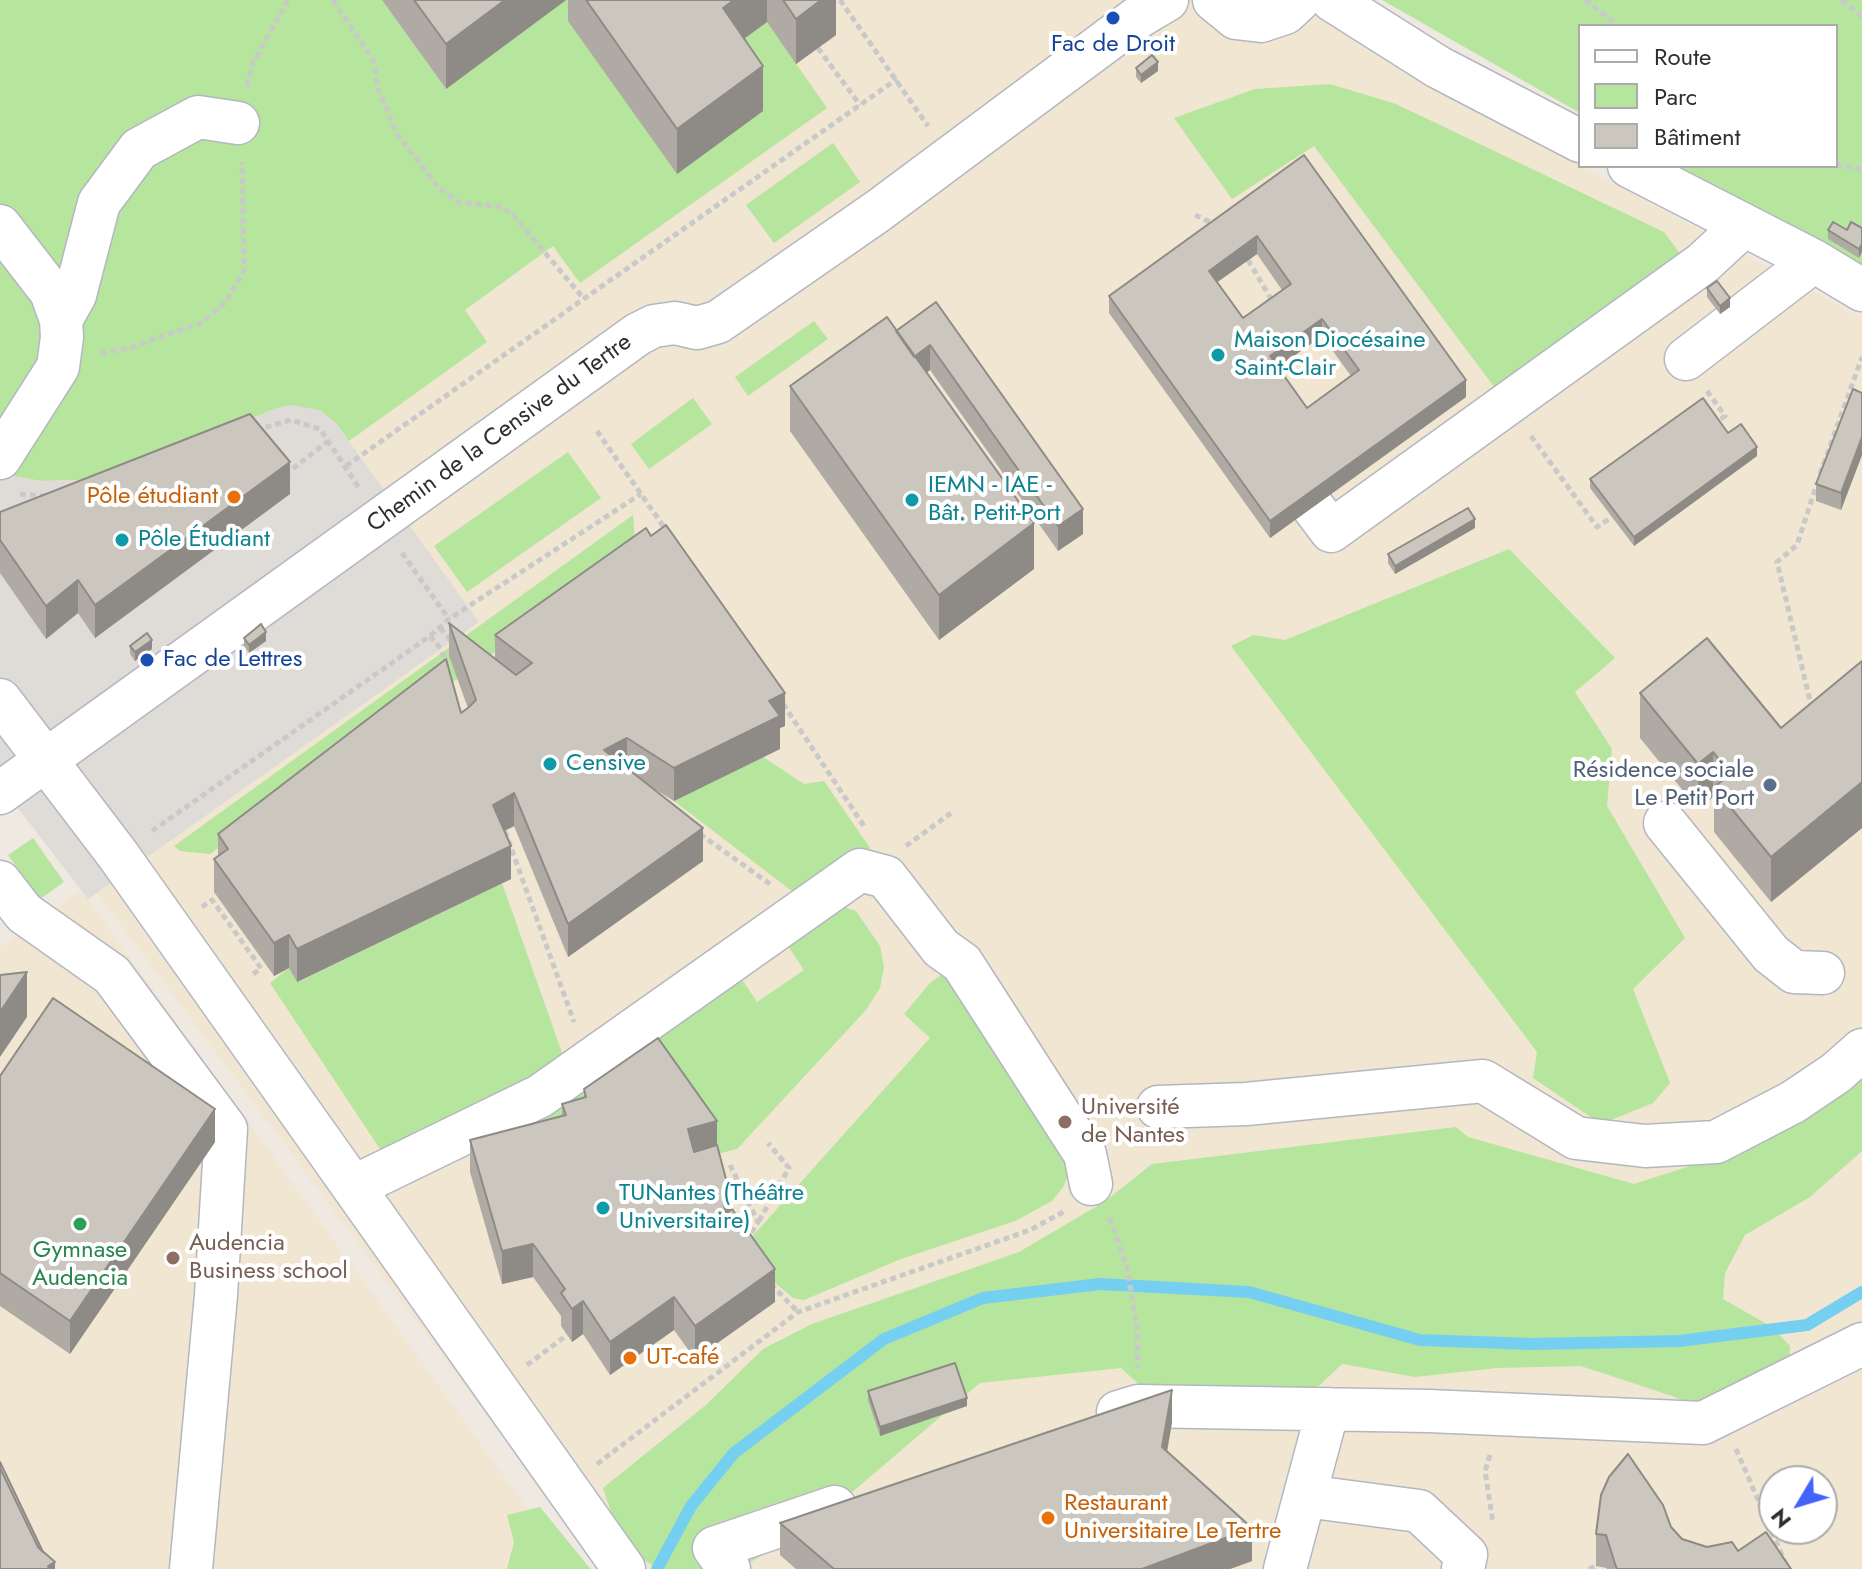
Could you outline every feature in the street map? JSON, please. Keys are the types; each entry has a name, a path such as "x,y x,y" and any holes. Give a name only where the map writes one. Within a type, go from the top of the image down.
{"street":[{"name":"Chemin de la Censive du Tertre","path":"0,793 638,334 654,326 675,323 697,328 718,322 878,211 1167,0"},
{"path":"1214,0 1236,18 1261,21 1285,13 1299,0"},
{"path":"1332,0 1438,67 1578,140"},
{"path":"61,320 75,295 99,203 139,149 198,117 238,123"},
{"path":"1633,168 1814,261 1862,290"},
{"path":"1313,507 1331,531 1703,263 1744,225"},
{"path":"0,226 51,292 61,320 58,367 6,475"},
{"path":"1686,359 1814,261"},
{"path":"0,700 118,855 624,1569"},
{"path":"1665,823 1771,954 1794,972 1823,973"},
{"path":"355,1186 540,1096 860,870 886,877 941,948 962,963 1085,1154 1091,1184"},
{"path":"0,882 24,913 112,975 226,1129 216,1295 191,1569"},
{"path":"1158,1107 1246,1104 1483,1081 1576,1138 1645,1146 1716,1142 1793,1102 1862,1050"},
{"path":"1077,1426 1138,1406 1501,1414 1703,1423 1862,1344"},
{"path":"1285,1569 1328,1409"},
{"path":"1305,1496 1419,1511 1466,1555 1463,1569"},
{"path":"729,1569 714,1548 865,1497"}],"path":[{"path":"58,367 201,323 226,302 244,271 245,187 238,123 253,63 288,0"},
{"path":"333,0 373,60 378,88 397,134 438,187 458,202 502,207 514,216 584,299"},
{"path":"840,0 948,157"},
{"path":"1585,0 1615,24"},
{"path":"1842,0 1862,17"},
{"path":"818,48 860,105"},
{"path":"346,466 897,79"},
{"path":"1838,164 1862,170"},
{"path":"1195,215 1222,228 1227,220"},
{"path":"1248,260 1277,310"},
{"path":"1814,719 1777,562 1797,545 1862,357"},
{"path":"1508,404 1597,527 1612,517"},
{"path":"251,433 291,420 320,429 449,619"},
{"path":"597,431 668,533"},
{"path":"278,481 328,441"},
{"path":"6,475 59,497"},
{"path":"118,855 430,636 449,619 641,494"},
{"path":"440,628 464,652"},
{"path":"430,636 441,649 451,679"},
{"path":"782,703 869,833"},
{"path":"916,839 951,813"},
{"path":"692,829 804,908"},
{"path":"505,831 588,1062"},
{"path":"752,1253 746,1240 789,1168 768,1143"},
{"path":"730,1165 758,1222"},
{"path":"568,1486 798,1312 1030,1230 1079,1202 1091,1184 1104,1202 1127,1267 1137,1328"},
{"path":"765,1278 798,1312"},
{"path":"497,1387 567,1335"},
{"path":"1494,1529 1485,1471 1501,1414"},
{"path":"1722,1414 1788,1569"},
{"path":"1589,1569 1596,1566"}],"shaded area":[{"name":"Université de Nantes","path":"0,0 1292,0 1364,48 1578,164 1578,168 1585,168 1862,318 1862,1569 601,1569 0,763"},
{"path":"291,405 320,410 335,422 479,622 88,899 0,785 0,573 46,638 78,613 95,638 290,494 0,545 0,474 41,481 80,480 133,467"},
{"name":"Audencia Business school","path":"81,890 571,1569 0,1569 0,948"}],"green space":[{"path":"0,0 382,0 446,89 563,0 597,0 723,54 767,22 827,108 580,283 553,246 465,310 487,342 349,441 335,422 277,408 133,467 80,480 41,481 0,474"},
{"path":"1382,0 1862,0 1862,273 1678,168 1838,168 1838,24 1578,24 1578,112"},
{"path":"1330,84 1396,104 1664,232 1687,263 1495,388 1314,146 1232,199 1174,118 1255,89"},
{"path":"833,143 860,182 774,243 746,205"},
{"path":"814,321 828,339 748,396 735,377"},
{"path":"693,398 712,424 649,469 631,444"},
{"path":"568,452 601,498 467,592 434,546"},
{"path":"633,515 636,552 210,854 180,851 174,846"},
{"path":"1509,549 1615,658 1575,692 1612,749 1607,806 1685,938 1633,989 1670,1083 1653,1103 1601,1124 1533,1078 1537,1052 1231,646 1253,635 1285,640"},
{"path":"763,757 804,784 824,781 870,848 801,898 674,801"},
{"path":"33,838 64,882 40,899 8,855"},
{"path":"502,883 566,1064 380,1149 270,983 289,968 298,982"},
{"path":"844,907 856,911 880,946 884,967 880,988 866,1010 737,1149 717,1154 585,1122 506,1127 741,978 757,1002 804,970 788,946"},
{"path":"943,974 953,978 1057,1130 1069,1173 1063,1187 1052,1201 1015,1221 901,1259 804,1300 793,1298 773,1281 750,1239 930,1038 904,1014 931,982"},
{"path":"1862,1075 1862,1151 1810,1197 1745,1235 1725,1273 1723,1299 1772,1327 1790,1346 1789,1370 1700,1410 1675,1397 1581,1366 1497,1368 1415,1377 1342,1364 1272,1430 1192,1421 1147,1392 1121,1368 980,1383 817,1522 739,1569 659,1569 623,1548 603,1488 706,1405 763,1349 812,1324 1019,1252 1104,1202 1152,1164 1456,1127 1468,1137 1634,1184 1712,1159"},
{"path":"540,1507 591,1569 507,1569 514,1542 507,1515"}],"building":[{"path":"414,0 505,0 446,44"},
{"path":"586,0 734,0 723,8 763,66 677,129"},
{"path":"783,0 821,0 796,19"},
{"path":"1152,55 1158,62 1141,75 1136,68"},
{"name":"Maison Diocésaine Saint-Clair","path":"1304,155 1466,380 1270,521 1109,296","holes":["1257,236 1291,284 1243,318 1209,271","1322,319 1359,370 1307,408 1270,356"]},
{"path":"1833,222 1847,230 1851,222 1862,228 1859,249 1828,230"},
{"path":"1717,281 1730,298 1720,306 1707,288"},
{"path":"936,302 1083,509 1058,526 930,345 914,357 896,331"},
{"name":"IEMN - IAE - Bât. Petit-Port","path":"887,317 1034,523 939,595 790,386"},
{"path":"1853,389 1862,393 1862,437 1841,493 1816,484"},
{"path":"1703,398 1728,433 1741,424 1757,447 1634,537 1590,479"},
{"name":"Pôle Étudiant","path":"250,414 290,462 95,605 78,580 46,606 0,540 0,512"},
{"path":"1468,508 1475,519 1395,566 1388,554"},
{"name":"Censive","path":"666,525 785,693 769,701 780,716 674,768 627,738 604,750 703,828 568,924 514,793 493,805 511,846 297,949 289,935 274,943 214,859 228,849 218,834 446,659 461,713 469,707 476,700 449,623 516,675 532,663 495,635 646,528 651,536"},
{"path":"261,624 266,632 249,645 244,638"},
{"path":"147,633 152,640 135,652 130,646"},
{"name":"Résidence sociale Le Petit Port","path":"1707,638 1781,728 1862,661 1862,782 1771,857 1714,787 1731,774 1713,752 1698,764 1640,693"},
{"path":"27,972 0,1012 0,975"},
{"name":"Gymnase Audencia","path":"53,998 215,1109 70,1321 0,1273 0,1076"},
{"name":"TUNantes (Théâtre Universitaire)","path":"658,1038 717,1121 688,1129 694,1152 717,1145 731,1198 723,1201 726,1214 732,1209 775,1269 695,1326 674,1297 610,1342 583,1301 572,1309 561,1293 565,1289 533,1244 502,1251 470,1140 566,1115 562,1104 586,1097 584,1089"},
{"path":"955,1363 967,1398 880,1427 868,1391"},
{"name":"Restaurant Universitaire Le Tertre","path":"1172,1390 1162,1447 1252,1528 1142,1569 834,1569 780,1523"},
{"path":"1628,1454 1663,1505 1671,1527 1682,1539 1707,1547 1732,1542 1738,1551 1758,1537 1758,1545 1775,1545 1791,1569 1617,1569 1606,1535 1596,1534 1601,1495 1609,1477"},
{"path":"0,1462 43,1552 0,1468"},
{"path":"0,1468 38,1547 55,1562 48,1566 49,1569 0,1569"}],"waterway":[{"path":"657,1569 691,1506 734,1453 884,1339 983,1298 1100,1284 1249,1292 1420,1340 1532,1344 1679,1341 1807,1325 1862,1292"}],"place":[{"name":"Fac de Droit","path":"1113,18"},
{"name":"Maison Diocésaine Saint-Clair","path":"1218,355"},
{"name":"Pôle étudiant","path":"234,497"},
{"name":"IEMN - IAE - Bât. Petit-Port","path":"912,500"},
{"name":"Pôle Étudiant","path":"122,540"},
{"name":"Fac de Lettres","path":"147,660"},
{"name":"Censive","path":"550,764"},
{"name":"Résidence sociale Le Petit Port","path":"1770,785"},
{"name":"Université de Nantes","path":"1065,1122"},
{"name":"TUNantes (Théâtre Universitaire)","path":"603,1208"},
{"name":"Gymnase Audencia","path":"80,1224"},
{"name":"Audencia Business school","path":"173,1258"},
{"name":"UT-café","path":"630,1358"},
{"name":"Restaurant Universitaire Le Tertre","path":"1048,1518"}]}
